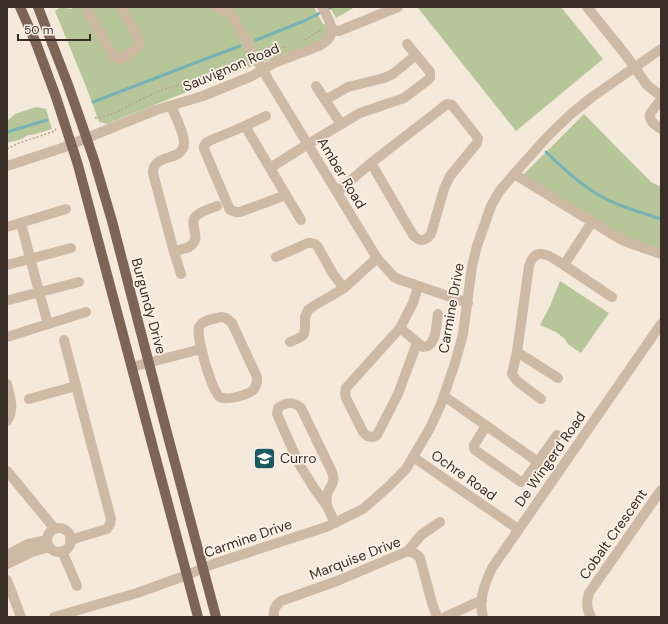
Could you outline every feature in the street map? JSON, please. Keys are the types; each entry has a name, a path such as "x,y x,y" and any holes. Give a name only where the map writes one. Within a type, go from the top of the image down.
{"main road":[{"path":"20,7 54,90 72,144 198,617"},
{"name":"Burgundy Drive","path":"38,7 87,138 112,221 216,617"}],"street":[{"path":"88,12 114,57 121,59 138,48 139,44 137,37 121,7"},
{"name":"Amber Road","path":"216,7 229,13 234,19 263,70 377,258 394,277 398,279 468,303"},
{"path":"322,7 331,26 339,31 398,7"},
{"path":"587,7 625,54 647,85 661,98 649,116 650,120 661,129"},
{"name":"Sauvignon Road","path":"7,166 59,149 156,110 203,96 252,76 274,63 324,43 330,38 331,26"},
{"path":"270,168 360,113 404,98 428,80 430,78 430,72 407,44"},
{"name":"Carmine Drive","path":"54,617 136,593 213,564 335,523 363,509 377,498 406,469 437,414 456,363 463,334 472,266 477,246 491,206 514,174 548,136 571,114 592,97 661,49"},
{"path":"326,100 348,87 384,78 393,74 416,55"},
{"path":"316,86 341,124"},
{"path":"337,192 371,163 447,104 452,105 478,138 477,143 450,176 444,189 431,234 426,239 422,240 418,240 413,235 371,163"},
{"path":"171,106 183,137 183,148 175,155 156,164 153,173 180,274"},
{"path":"266,116 209,141 204,146 204,149 230,210 240,212 286,194"},
{"path":"245,126 301,220"},
{"path":"514,174 620,239 661,254"},
{"path":"174,252 189,247 194,243 196,238 193,223 194,218 200,213 216,206"},
{"path":"7,227 66,210"},
{"path":"564,265 592,222"},
{"path":"21,223 48,324"},
{"path":"276,257 311,242 320,250 333,274 344,288"},
{"path":"7,265 71,248"},
{"path":"542,399 517,381 512,374 517,352 531,260 535,255 542,253 546,254 612,297"},
{"path":"290,342 304,334 305,317 308,310 344,288 377,258"},
{"path":"9,300 79,282"},
{"path":"417,343 398,394 377,434 373,437 367,436 363,432 346,398 346,388 400,328 413,303 418,287"},
{"path":"7,337 86,312"},
{"path":"400,328 417,343 423,347 427,347 434,340 438,314"},
{"path":"221,317 229,320 235,329 257,377 254,390 242,396 224,399 220,397 212,385 201,349 199,327 206,322 221,317"},
{"name":"De Wingerd Road","path":"482,617 481,608 485,582 492,568 661,324"},
{"path":"64,340 111,519 110,524 106,528 70,540"},
{"path":"132,367 201,349"},
{"path":"517,352 558,378"},
{"path":"7,384 12,404 7,421"},
{"path":"29,399 76,386"},
{"path":"444,396 538,462"},
{"path":"327,506 326,499 333,481 332,472 301,408 297,404 286,404 278,408 277,414 299,464 327,506 335,523"},
{"path":"486,426 474,445 474,448 478,453 521,482 526,479 557,435"},
{"name":"Ochre Road","path":"413,457 518,530"},
{"path":"7,472 55,529"},
{"path":"314,488 330,490"},
{"name":"Cobalt Crescent","path":"591,617 588,612 586,600 589,593 661,490"},
{"path":"408,551 421,535 440,522"},
{"path":"7,555 28,544 48,544 55,551 62,551 68,547 70,537 62,529 55,529 49,534 48,544"},
{"path":"7,564 48,544"},
{"path":"62,551 77,586"},
{"name":"Marquise Drive","path":"274,617 273,612 275,607 277,603 281,601 337,581 408,551 416,554 420,558 437,617"},
{"path":"7,580 22,617"},
{"path":"445,617 482,600"}],"path":[{"path":"301,43 315,33 331,26"},
{"path":"94,118 103,117 124,109 164,89 195,84 206,80 253,53 269,48 292,46"},
{"path":"7,149 24,141 55,131 56,127 60,125"}],"green space":[{"path":"61,7 71,9 75,7 314,7 323,24 327,25 327,32 320,41 244,69 107,124 99,122 55,11"},
{"path":"330,7 355,7 336,18"},
{"path":"418,7 561,7 603,59 516,131"},
{"path":"36,107 46,109 52,129 28,135 7,143 7,121 15,114"},
{"path":"584,114 651,182 661,187 661,254 635,245 520,178"},
{"path":"560,281 609,313 581,353 568,344 565,339 556,332 540,325 550,306"}],"waterway":[{"path":"256,40 304,21 332,7"},
{"path":"93,102 240,46"},
{"path":"7,132 47,120"},
{"path":"546,152 570,174 597,194 622,206 661,219"}],"place":[{"name":"Curro","path":"264,458"}]}
